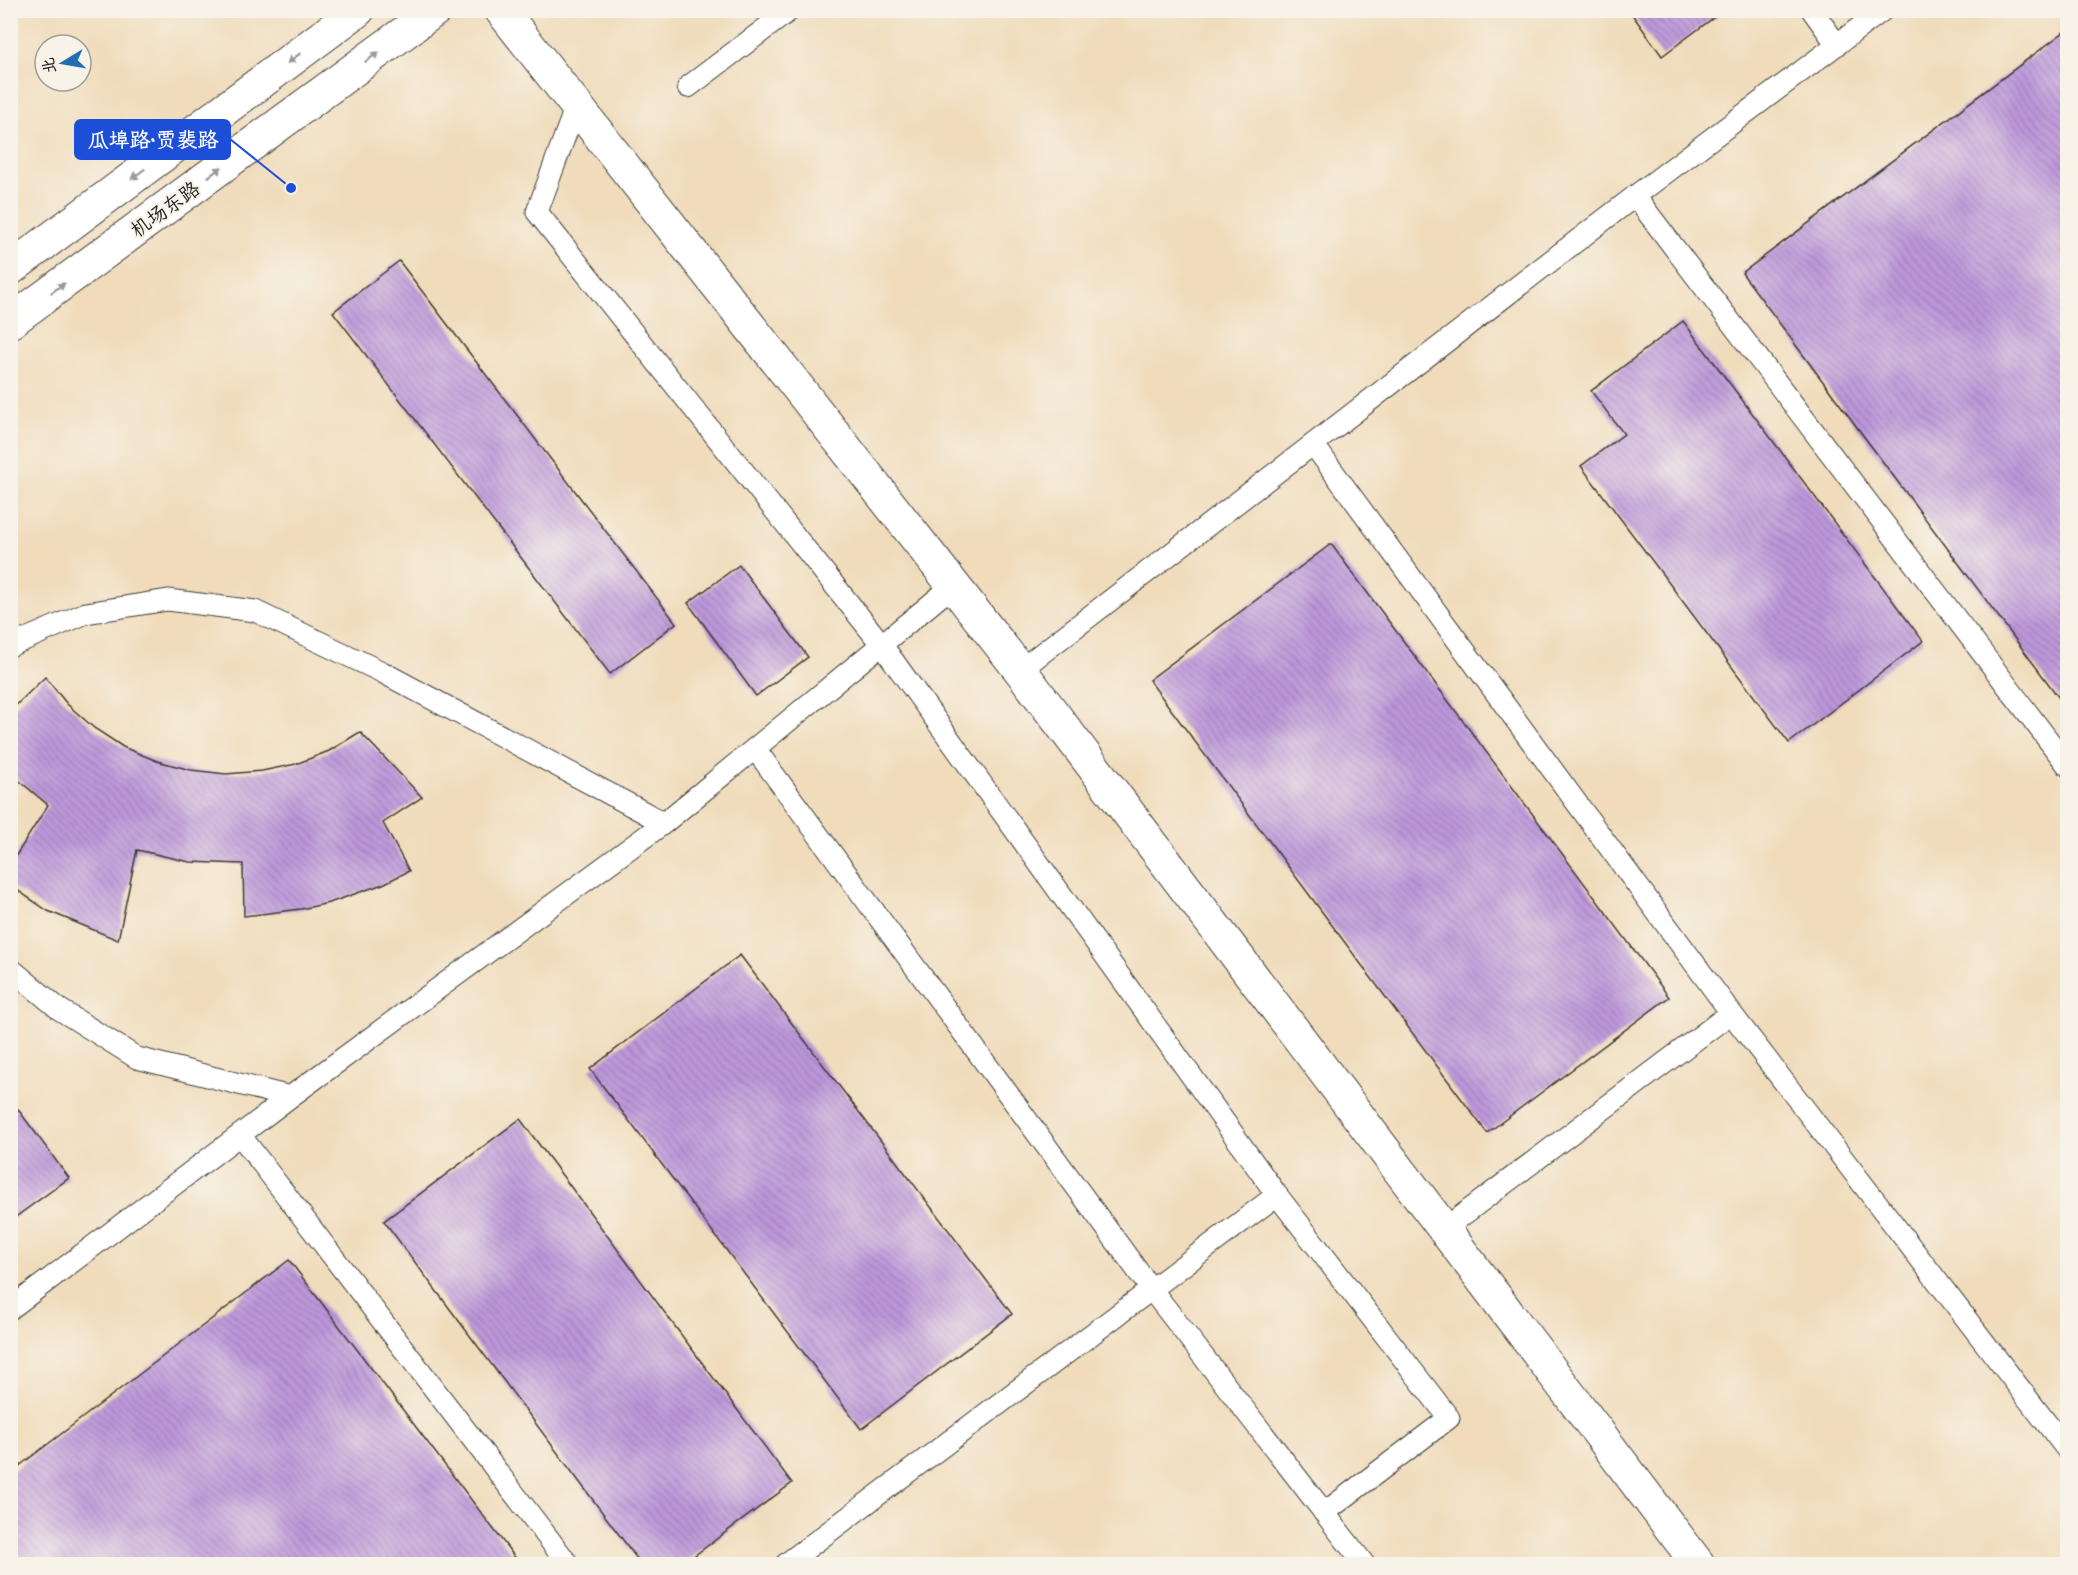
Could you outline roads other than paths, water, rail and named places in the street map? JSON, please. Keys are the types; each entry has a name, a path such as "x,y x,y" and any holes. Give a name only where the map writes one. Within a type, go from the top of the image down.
{"street":[{"path":"10,269 358,10"},
{"path":"501,10 1020,670 1698,1564"},
{"name":"机场东路","path":"10,322 417,16"}],"lane":[{"path":"688,87 790,10"},
{"path":"1812,10 1837,45"},
{"path":"1020,670 1635,196 1883,10"},
{"path":"576,106 537,212 882,645 1277,1195 1449,1418 1324,1513"},
{"path":"1635,196 2067,766"},
{"path":"1313,444 1731,1013 2067,1451"},
{"path":"10,1309 290,1097 664,823 756,750 954,585"},
{"path":"10,646 86,613 168,600 255,611 382,672 664,823"},
{"path":"756,750 1151,1288 1364,1564"},
{"path":"10,968 58,1009 137,1058 290,1097"},
{"path":"1444,1229 1731,1013"},
{"path":"240,1135 568,1564"},
{"path":"786,1564 1277,1195"}],"place":[{"name":"瓜埠路·贾裴路","path":"291,188"}]}
